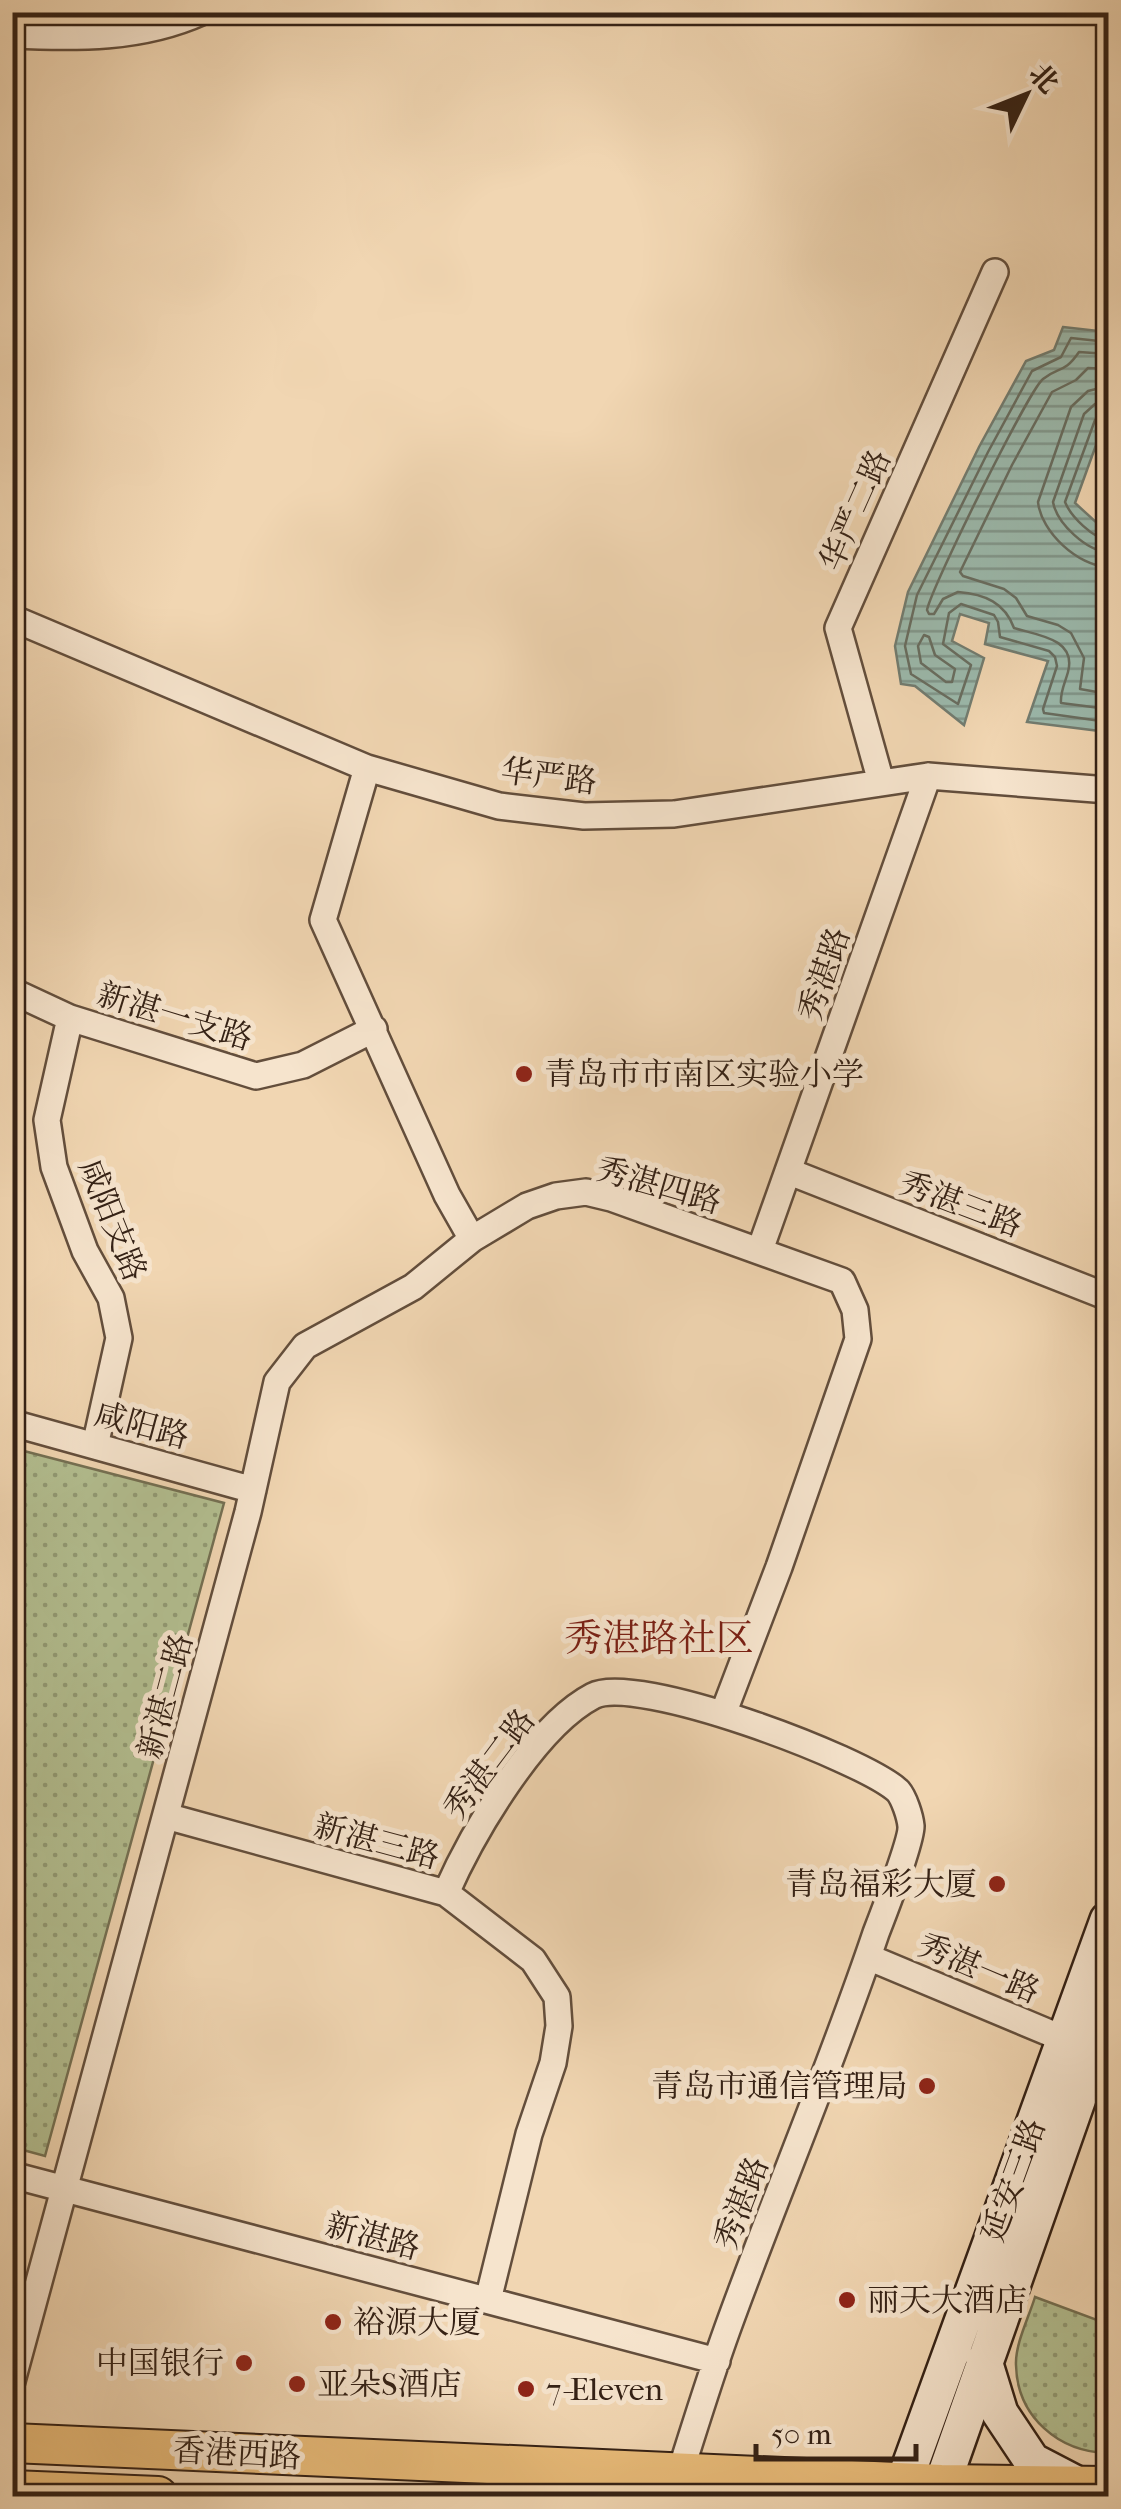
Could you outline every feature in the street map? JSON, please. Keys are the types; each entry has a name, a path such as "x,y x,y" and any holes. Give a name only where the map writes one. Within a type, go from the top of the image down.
{"main road":[{"name":"延安三路","path":"901,2488 1108,1920"},
{"name":"延安三路","path":"940,2490 1108,2013"},
{"path":"984,2361 1000,2413 1032,2461 1094,2486"},
{"name":"香港西路","path":"12,2443 680,2473 940,2490 1094,2486"},
{"name":"香港西路","path":"12,2490 158,2496"}],"street":[{"path":"12,35 91,38 178,22 200,12"},
{"name":"华严二路","path":"881,782 838,628 995,272"},
{"name":"华严路","path":"12,618 366,768 498,806 584,816 674,814 928,776 1108,790"},
{"path":"366,768 323,920 447,1196 472,1238"},
{"name":"秀湛路","path":"760,1250 928,776"},
{"name":"新湛一支路","path":"12,991 70,1018 256,1076 303,1066 374,1029"},
{"name":"咸阳支路","path":"70,1018 47,1120 54,1166 85,1250 111,1298 119,1338 95,1446"},
{"name":"秀湛三路","path":"790,1172 1108,1297"},
{"name":"秀湛四路","path":"413,1287 472,1238 527,1206 556,1196 586,1192 734,1240 842,1281 855,1310 858,1339 723,1714"},
{"name":"新湛二路","path":"12,2382 253,1490 277,1382 305,1346 413,1287"},
{"name":"咸阳路","path":"12,1423 253,1490"},
{"name":"秀湛二路","path":"446,1894 467,1848 541,1741 597,1693 638,1694 723,1714"},
{"name":"秀湛路","path":"680,2473 717,2361 868,1957 912,1828 901,1794 864,1767 723,1714"},
{"name":"新湛三路","path":"166,1816 446,1894 533,1960 556,1997 559,2026 554,2063 529,2134 488,2300"},
{"name":"秀湛一路","path":"868,1957 1064,2039"},
{"name":"新湛路","path":"12,2175 717,2361"}],"green space":[{"path":"24,1451 224,1503 45,2156 12,2147 12,1491"},
{"path":"1035,2297 1108,2324 1108,2453 1073,2446 1058,2438 1044,2428 1024,2401 1016,2357"}],"water":[{"path":"1063,327 1108,332 1108,412 1075,503 1108,533 1108,732 1027,722 1048,661 985,644 989,623 960,614 952,641 984,658 964,725 915,686 901,684 895,646 908,592 1026,361 1054,350"}],"place":[{"name":"青岛市市南区实验小学","path":"524,1074"},
{"name":"青岛福彩大厦","path":"997,1884"},
{"name":"青岛市通信管理局","path":"927,2086"},
{"name":"丽天大酒店","path":"847,2300"},
{"name":"裕源大厦","path":"333,2322"},
{"name":"中国银行","path":"244,2363"},
{"name":"亚朵S酒店","path":"297,2384"},
{"name":"7-Eleven","path":"526,2389"}],"district":[{"name":"秀湛路社区","path":"659,1638"}]}
